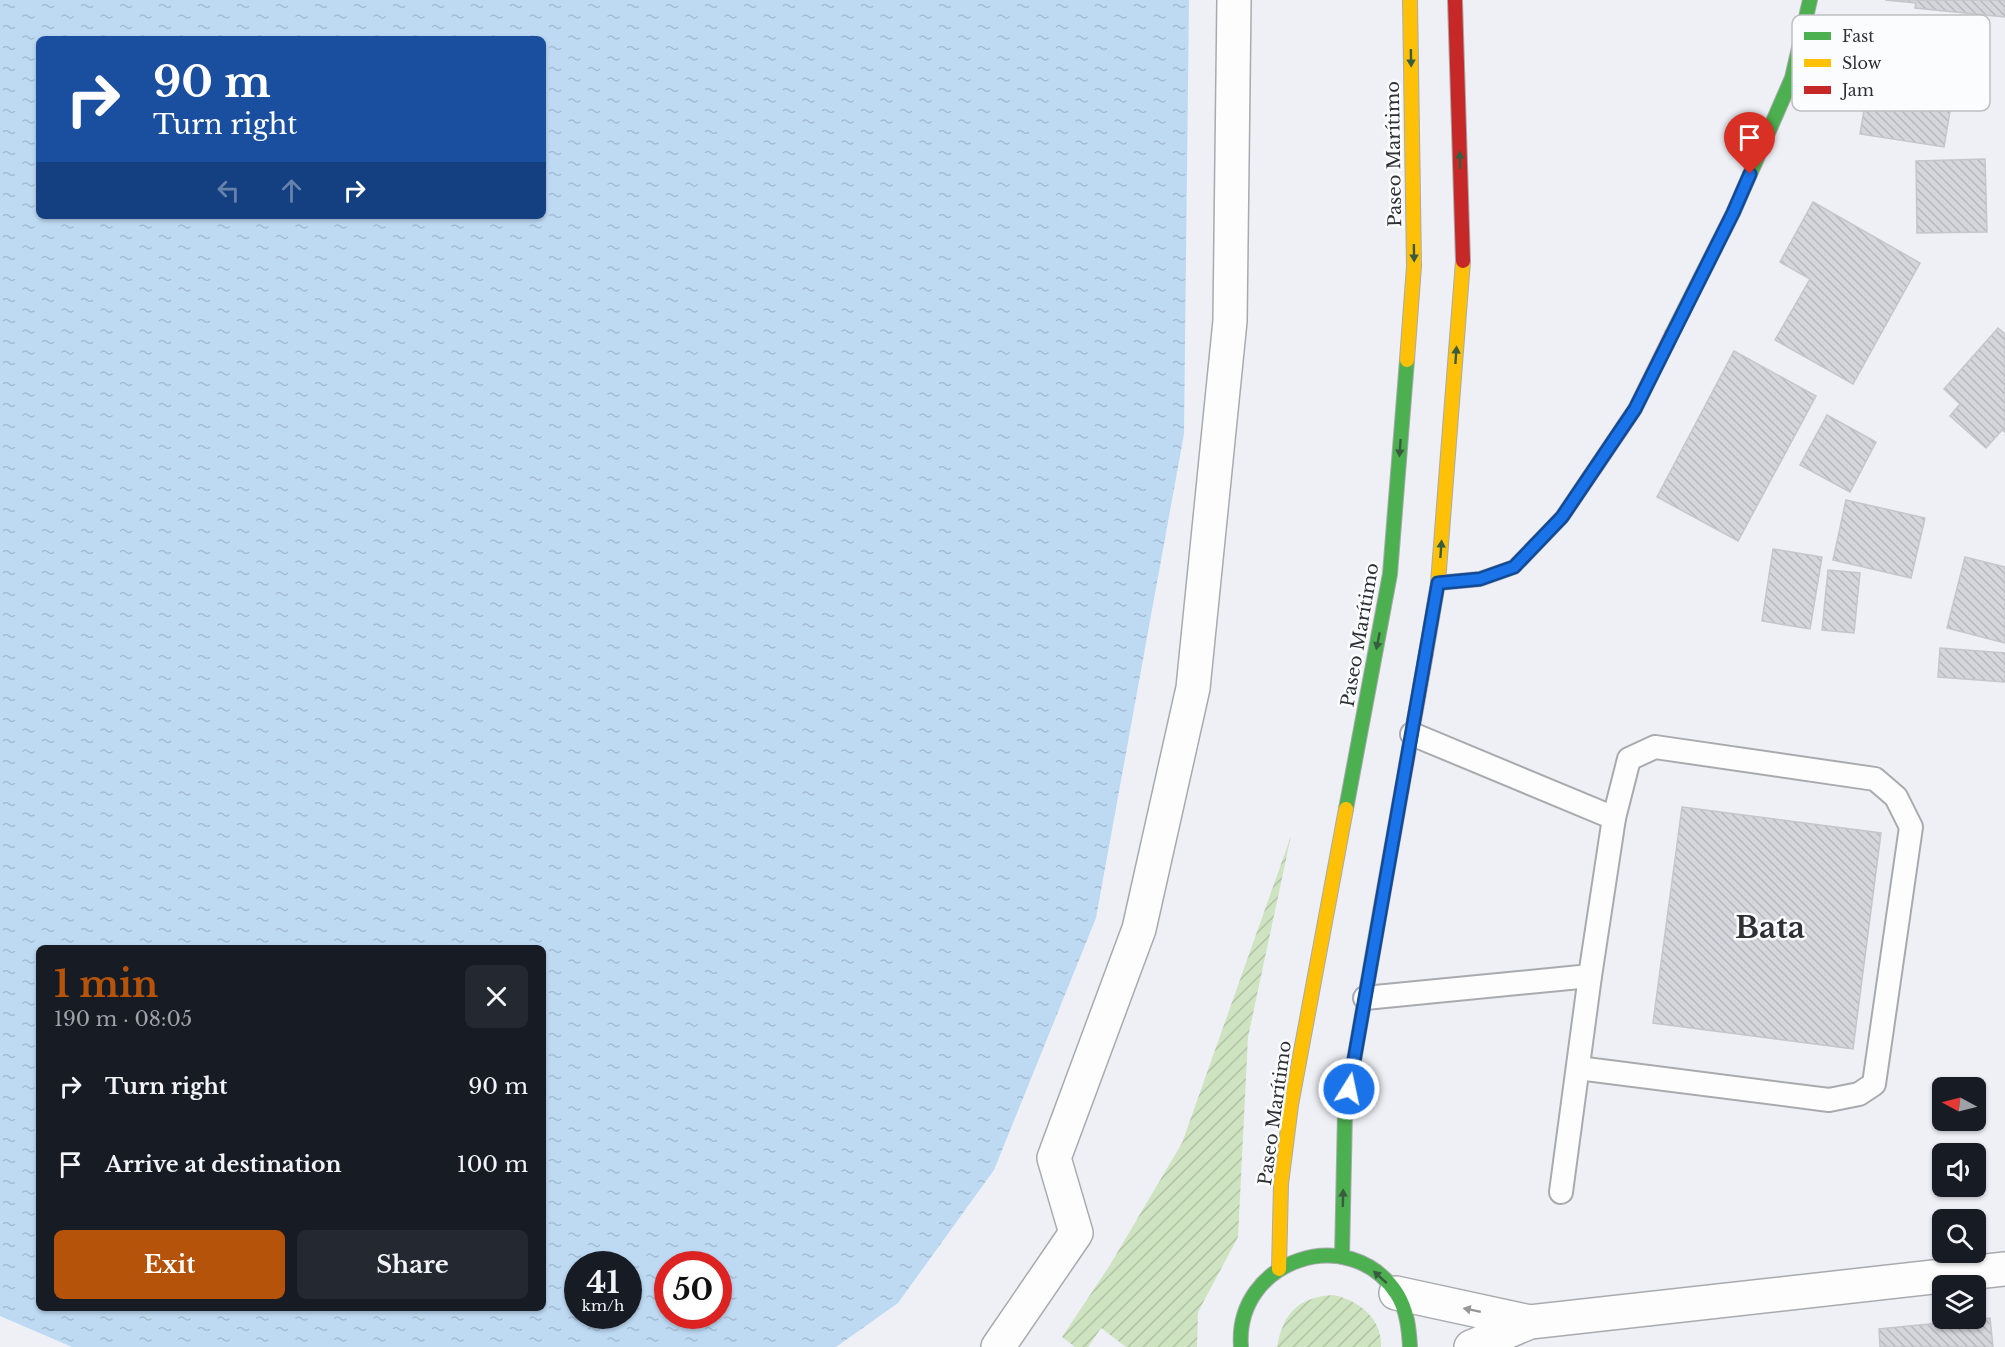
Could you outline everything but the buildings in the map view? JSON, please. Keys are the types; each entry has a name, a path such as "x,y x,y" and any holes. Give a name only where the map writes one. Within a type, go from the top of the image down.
{"main road":[{"name":"Paseo Marítimo","path":"1279,1269 1281,1184 1291,1105 1390,574 1414,266 1410,0"},
{"path":"1342,1257 1345,1112 1438,583 1463,268 1455,0"},
{"path":"1807,15 1810,0"},
{"path":"1438,583 1480,579 1514,567 1562,517 1635,409 1733,213 1792,78"},
{"path":"1241,1347 1244,1314 1258,1289 1279,1269 1299,1259 1320,1255 1342,1257 1364,1264 1382,1277 1396,1293 1408,1320 1410,1347"}],"street":[{"path":"998,1347 1076,1233 1054,1158 1139,929 1193,688 1230,321 1234,0"},
{"path":"1471,1347 1530,1322 2005,1269"},
{"path":"1396,1293 1530,1322"}],"lane":[{"path":"1412,734 1614,818"},
{"path":"1561,1192 1590,976 1614,818 1629,759 1655,747 1875,779 1896,796 1911,827 1874,1084 1859,1094 1829,1100 1578,1068"},
{"path":"1365,998 1590,976"}],"green space":[{"path":"1291,836 1248,1037 1238,1237 1198,1312 1197,1347 1126,1347 1101,1328 1088,1347 1075,1347 1062,1337 1110,1265 1182,1143"},
{"path":"1334,1295 1360,1306 1367,1312 1378,1327 1381,1347 1277,1347 1284,1324 1295,1309 1311,1299"}],"water":[{"path":"0,0 1189,0 1184,434 1096,918 994,1170 898,1303 836,1347 72,1347 0,1316"}],"traffic: fast":[{"path":"1807,15 1810,0"},
{"path":"1672,334 1733,213 1792,78"},
{"path":"1346,809 1390,574 1407,360"},
{"path":"1342,1257 1345,1112 1380,912"},
{"path":"1241,1347 1244,1317 1256,1292 1275,1273 1299,1260 1325,1256 1352,1259 1377,1272 1397,1294 1403,1306 1410,1347"}],"traffic: slow":[{"path":"1407,360 1414,266 1410,0"},
{"path":"1426,653 1438,583 1463,261"},
{"path":"1279,1269 1281,1184 1291,1105 1346,809"}],"traffic: jam":[{"path":"1455,0 1463,261"},
{"path":"1438,583 1480,579 1514,567 1562,517 1635,409 1672,334"},
{"path":"1380,912 1426,653"}],"district":[{"name":"Bata","path":"1770,928"}],"route":[{"path":"1349,1089 1438,583 1480,579 1514,567 1562,517 1635,409 1733,213 1750,174"}]}
